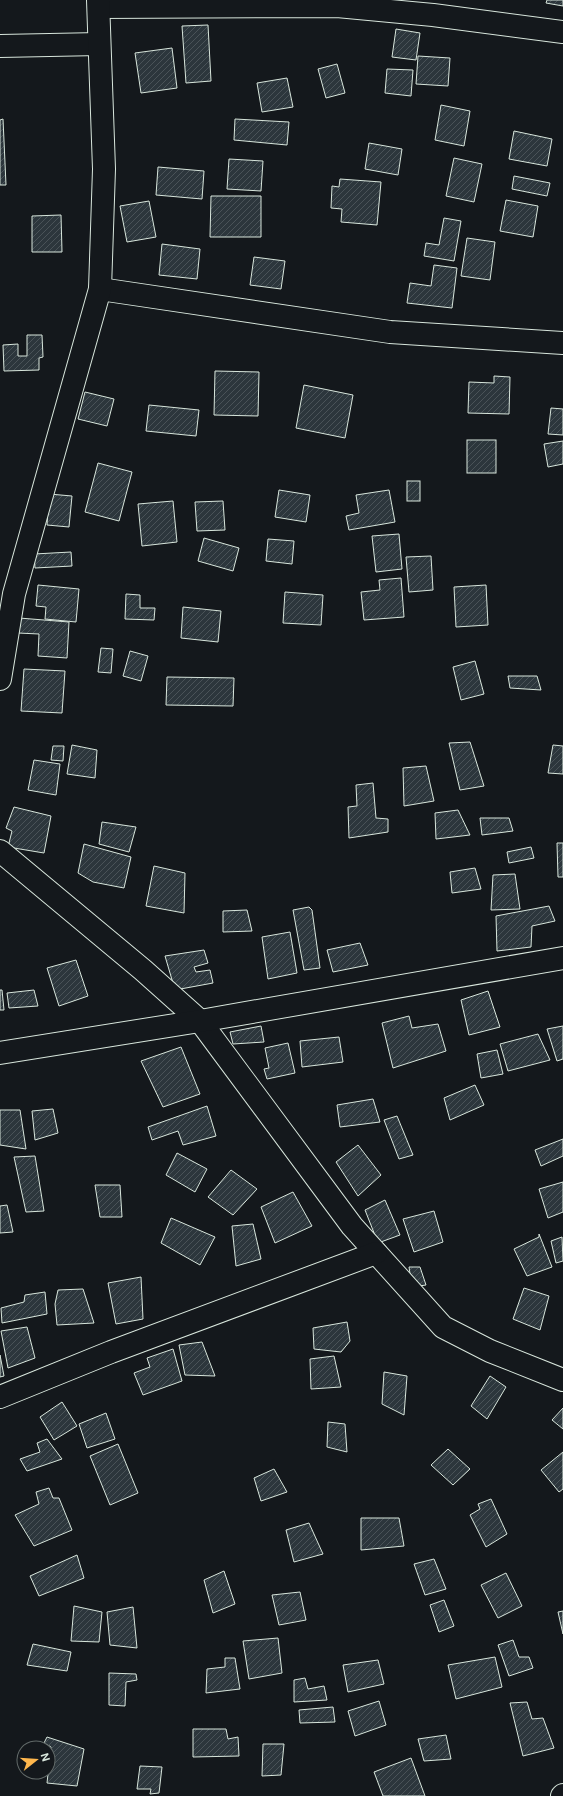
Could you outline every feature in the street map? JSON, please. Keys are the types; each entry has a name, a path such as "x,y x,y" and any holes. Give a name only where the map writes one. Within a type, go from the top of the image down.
{"street":[{"path":"0,680 14,594 100,289 104,168 98,3 337,6 433,15 563,32"},
{"path":"0,46 99,44"},
{"path":"100,289 390,332 563,343"},
{"path":"0,851 144,970 200,1021 352,1226 443,1327 490,1351 563,1380"},
{"path":"0,1053 200,1021 563,958"},
{"path":"0,1397 111,1352 376,1253"}],"building":[{"path":"547,0 563,0 563,6 546,3"},
{"path":"208,25 211,81 186,83 182,26"},
{"path":"396,29 420,33 416,60 392,57"},
{"path":"172,48 177,88 141,93 135,53"},
{"path":"418,56 450,58 448,86 416,84"},
{"path":"337,64 345,93 326,98 318,69"},
{"path":"387,69 413,70 411,96 385,93"},
{"path":"287,78 293,107 262,112 257,83"},
{"path":"441,105 470,111 464,146 435,140"},
{"path":"3,119 6,185 0,185 0,120"},
{"path":"235,119 289,122 287,145 234,140"},
{"path":"514,131 552,139 547,166 509,159"},
{"path":"369,143 402,149 398,175 365,169"},
{"path":"454,158 482,164 474,202 446,196"},
{"path":"229,159 263,161 261,191 227,189"},
{"path":"158,167 204,171 202,199 156,195"},
{"path":"514,176 550,183 547,196 512,189"},
{"path":"340,179 381,182 377,225 341,222 342,209 331,208 332,186 339,187"},
{"path":"211,196 261,196 261,237 210,237"},
{"path":"506,200 538,206 533,237 500,231"},
{"path":"149,201 156,237 127,242 120,206"},
{"path":"61,215 62,252 32,252 32,216"},
{"path":"444,218 461,221 454,261 424,256 426,243 439,245"},
{"path":"467,238 495,242 490,280 461,276"},
{"path":"162,244 200,249 197,279 159,275"},
{"path":"254,257 285,261 281,289 250,285"},
{"path":"434,265 457,268 452,308 407,303 410,283 431,286"},
{"path":"27,335 42,335 43,357 39,358 39,370 4,371 3,345 18,344 18,356 27,356"},
{"path":"215,371 259,372 258,416 214,415"},
{"path":"494,376 510,377 509,414 468,413 469,382 494,383"},
{"path":"304,385 353,395 345,438 296,428"},
{"path":"85,392 114,399 107,426 78,419"},
{"path":"149,405 199,410 196,436 146,431"},
{"path":"551,408 563,409 563,435 548,434"},
{"path":"467,440 496,440 496,473 467,473"},
{"path":"563,441 563,464 548,467 544,444"},
{"path":"98,463 132,472 119,521 85,512"},
{"path":"407,481 420,481 420,501 407,501"},
{"path":"279,490 310,495 306,522 275,517"},
{"path":"389,490 395,522 349,530 346,516 359,513 356,495"},
{"path":"49,494 72,496 69,527 47,525"},
{"path":"173,501 177,542 142,546 138,504"},
{"path":"223,501 225,530 197,531 195,502"},
{"path":"399,534 402,569 376,572 372,536"},
{"path":"204,538 239,548 233,571 198,561"},
{"path":"268,539 294,541 292,564 266,561"},
{"path":"71,552 72,566 35,568 34,554"},
{"path":"431,556 433,590 409,592 406,557"},
{"path":"401,578 404,617 364,620 361,592 380,590 379,580"},
{"path":"38,585 79,589 76,622 45,619 46,607 36,606"},
{"path":"486,585 488,625 456,627 454,587"},
{"path":"285,592 323,595 321,625 283,623"},
{"path":"126,594 140,595 140,608 155,608 154,620 125,619"},
{"path":"183,607 221,611 218,642 181,638"},
{"path":"19,618 69,622 67,658 38,656 39,634 18,633"},
{"path":"101,648 113,649 111,673 98,672"},
{"path":"130,651 148,656 141,681 123,676"},
{"path":"475,661 484,694 461,700 453,667"},
{"path":"24,669 65,671 62,713 21,711"},
{"path":"508,676 537,676 541,690 510,688"},
{"path":"167,677 234,678 233,706 166,705"},
{"path":"470,742 484,786 460,790 449,743"},
{"path":"72,745 97,750 95,778 67,774"},
{"path":"553,745 563,746 563,774 548,773"},
{"path":"53,746 64,746 63,761 51,760"},
{"path":"34,760 60,764 56,795 28,790"},
{"path":"426,766 434,801 404,806 403,768"},
{"path":"373,783 376,818 388,819 388,832 349,838 348,807 357,806 356,785"},
{"path":"14,807 51,816 44,853 8,847 12,831 6,828"},
{"path":"458,810 470,835 436,839 435,813"},
{"path":"480,818 509,818 513,831 482,835"},
{"path":"102,822 136,827 129,852 99,844"},
{"path":"557,843 563,843 563,877 558,877"},
{"path":"84,844 131,857 124,888 93,882 78,873"},
{"path":"531,847 534,858 509,863 507,852"},
{"path":"154,866 185,873 184,913 146,906"},
{"path":"475,868 481,889 452,893 450,872"},
{"path":"515,874 520,909 491,910 493,875"},
{"path":"549,906 555,921 532,926 531,947 497,951 496,916"},
{"path":"309,907 312,910 320,968 304,970 293,910"},
{"path":"247,910 252,931 223,932 223,911"},
{"path":"290,932 297,973 268,979 262,937"},
{"path":"360,943 368,965 333,972 327,950"},
{"path":"204,950 208,963 194,967 196,972 210,970 213,983 175,990 165,956"},
{"path":"76,960 88,996 59,1006 47,968"},
{"path":"0,990 2,990 4,1010 0,1010"},
{"path":"34,990 38,1006 9,1008 7,993"},
{"path":"488,991 500,1027 469,1035 461,1000"},
{"path":"409,1016 412,1028 438,1024 446,1051 393,1068 382,1023"},
{"path":"261,1026 264,1042 233,1044 230,1032"},
{"path":"563,1026 563,1059 557,1061 547,1029"},
{"path":"538,1034 550,1060 508,1071 500,1044"},
{"path":"339,1037 343,1062 302,1067 300,1041"},
{"path":"288,1043 295,1073 267,1079 264,1069 269,1068 265,1048"},
{"path":"181,1047 200,1094 163,1107 141,1061"},
{"path":"497,1050 503,1074 481,1078 477,1054"},
{"path":"475,1085 484,1105 450,1120 444,1098"},
{"path":"373,1099 380,1122 340,1127 337,1105"},
{"path":"207,1106 216,1136 183,1145 178,1131 152,1140 148,1127"},
{"path":"53,1109 58,1133 35,1140 32,1111"},
{"path":"0,1110 20,1110 26,1149 0,1145"},
{"path":"397,1116 413,1155 399,1159 384,1120"},
{"path":"563,1139 563,1156 541,1166 535,1150"},
{"path":"358,1145 381,1175 358,1196 336,1162"},
{"path":"177,1153 207,1169 195,1192 166,1175"},
{"path":"35,1156 44,1211 26,1212 14,1157"},
{"path":"231,1170 257,1189 233,1215 208,1197"},
{"path":"563,1182 563,1212 548,1218 539,1189"},
{"path":"95,1185 120,1185 122,1217 100,1217"},
{"path":"293,1192 312,1226 275,1243 261,1207"},
{"path":"385,1200 400,1235 378,1243 365,1210"},
{"path":"7,1205 13,1232 0,1233 0,1206"},
{"path":"434,1211 443,1242 414,1252 403,1219"},
{"path":"171,1218 215,1237 200,1265 161,1243"},
{"path":"253,1224 261,1259 236,1266 232,1226"},
{"path":"539,1234 552,1267 527,1276 514,1249 539,1237"},
{"path":"562,1237 563,1261 556,1263 551,1241"},
{"path":"409,1267 420,1267 426,1285 412,1287"},
{"path":"141,1277 143,1319 116,1324 108,1283"},
{"path":"524,1288 549,1296 540,1330 513,1319"},
{"path":"83,1289 94,1323 57,1325 55,1304 58,1290"},
{"path":"45,1292 47,1314 2,1323 1,1308 24,1302 25,1295"},
{"path":"347,1322 350,1341 341,1352 314,1349 313,1328"},
{"path":"27,1327 35,1358 8,1368 1,1331"},
{"path":"202,1342 215,1376 185,1375 179,1345"},
{"path":"173,1349 182,1381 143,1395 134,1373 150,1367 147,1358"},
{"path":"0,1355 4,1376 0,1377"},
{"path":"334,1356 341,1387 311,1389 310,1359"},
{"path":"384,1372 407,1376 404,1415 382,1404"},
{"path":"490,1376 506,1387 487,1419 471,1406"},
{"path":"62,1402 77,1426 54,1440 40,1417"},
{"path":"563,1408 563,1429 552,1420"},
{"path":"106,1413 115,1439 87,1448 79,1424"},
{"path":"328,1422 345,1424 347,1452 327,1447"},
{"path":"47,1439 62,1459 27,1471 20,1459 40,1452 37,1443"},
{"path":"118,1444 138,1493 110,1505 90,1456"},
{"path":"448,1449 470,1469 453,1485 431,1465"},
{"path":"563,1452 563,1489 559,1492 541,1470"},
{"path":"274,1469 287,1492 261,1501 254,1478"},
{"path":"49,1488 53,1498 59,1498 72,1530 34,1546 15,1515 39,1504 36,1492"},
{"path":"491,1499 507,1534 486,1547 470,1515 480,1509 478,1504"},
{"path":"361,1518 399,1518 404,1546 361,1550"},
{"path":"309,1523 323,1554 294,1562 286,1530"},
{"path":"77,1555 84,1578 39,1596 30,1576"},
{"path":"434,1559 446,1589 425,1595 414,1564"},
{"path":"224,1571 235,1604 213,1613 204,1580"},
{"path":"506,1573 522,1606 498,1618 481,1585"},
{"path":"300,1592 306,1620 279,1625 272,1595"},
{"path":"444,1600 454,1626 439,1632 430,1605"},
{"path":"74,1606 102,1612 99,1642 71,1641"},
{"path":"133,1607 137,1648 110,1645 107,1612"},
{"path":"563,1611 563,1634 558,1612"},
{"path":"278,1638 282,1673 249,1679 243,1641"},
{"path":"513,1640 519,1657 529,1657 533,1668 509,1676 498,1645"},
{"path":"33,1644 71,1652 67,1671 27,1665"},
{"path":"495,1657 502,1687 456,1699 448,1665"},
{"path":"225,1658 235,1658 240,1689 206,1693 207,1669 225,1667"},
{"path":"378,1660 384,1684 348,1692 343,1665"},
{"path":"109,1673 136,1674 137,1680 126,1682 125,1706 109,1705"},
{"path":"305,1678 308,1689 324,1686 327,1700 294,1702 294,1680"},
{"path":"379,1701 386,1725 355,1736 348,1711"},
{"path":"527,1702 532,1719 543,1718 554,1748 523,1756 510,1703"},
{"path":"333,1707 335,1722 300,1723 299,1710"},
{"path":"193,1729 226,1729 228,1739 238,1737 239,1756 193,1757"},
{"path":"446,1735 451,1759 424,1761 418,1739"},
{"path":"47,1737 84,1749 77,1786 47,1783 47,1780 56,1780 56,1740 46,1740"},
{"path":"263,1744 284,1744 281,1775 262,1776"},
{"path":"411,1758 425,1796 383,1796 374,1772"},
{"path":"140,1766 162,1767 159,1793 150,1794 151,1789 137,1789"}]}
